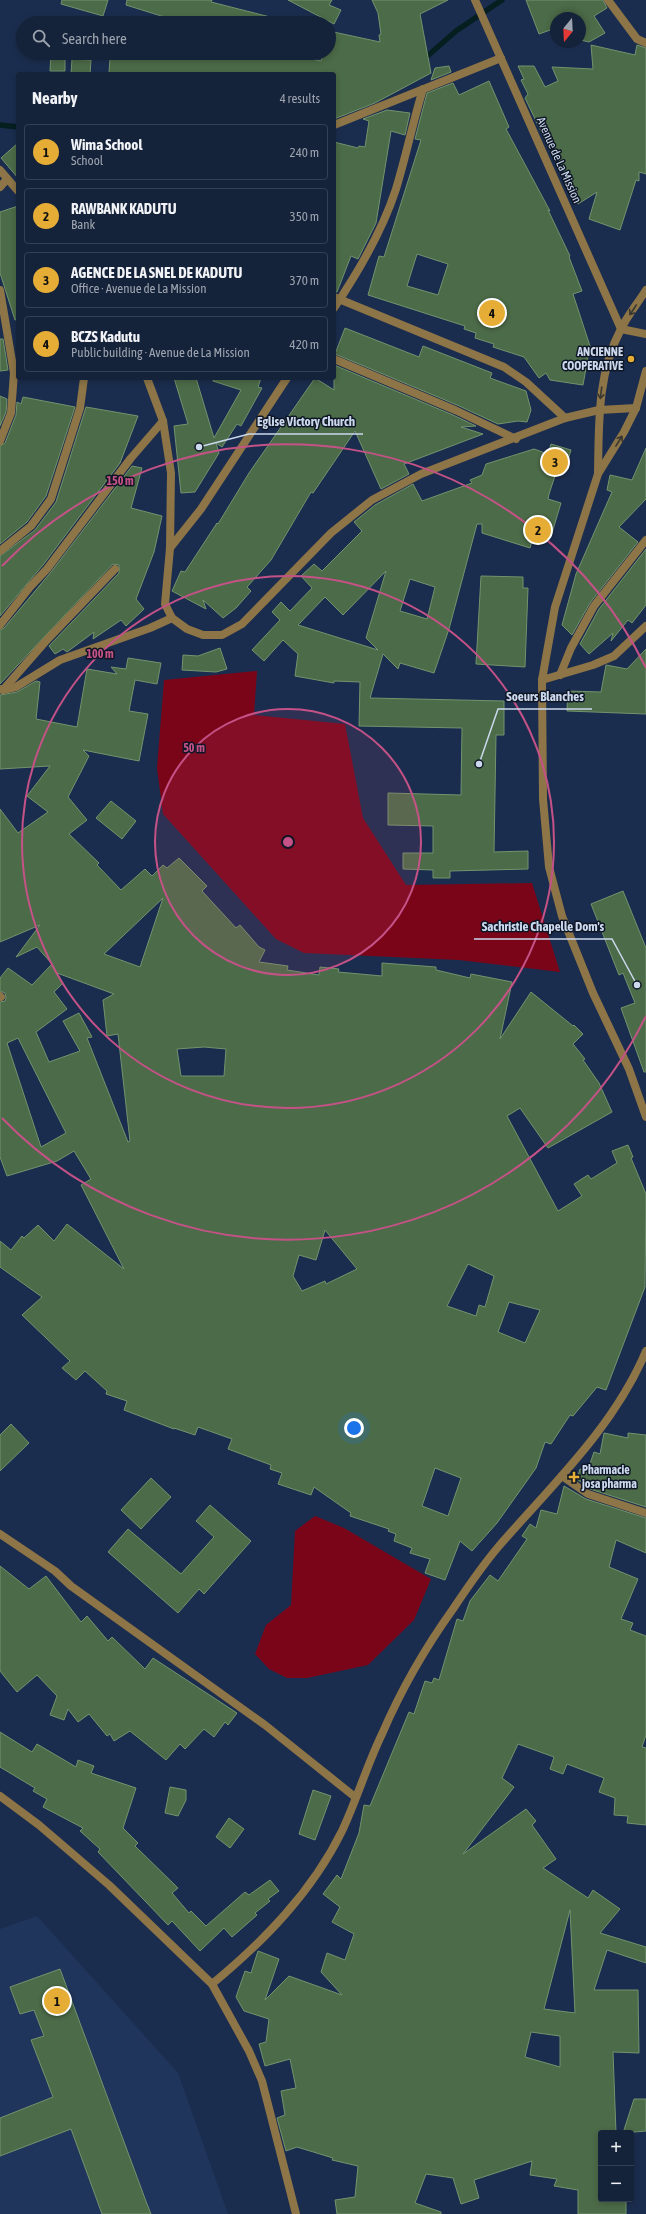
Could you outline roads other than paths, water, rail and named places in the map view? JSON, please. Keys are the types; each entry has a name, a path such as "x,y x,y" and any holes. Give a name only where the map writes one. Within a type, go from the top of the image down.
{"street":[{"path":"608,0 637,39 646,44"},
{"name":"Avenue de La Mission","path":"475,1 621,329"},
{"path":"336,124 501,58"},
{"path":"423,89 396,188 383,223 368,254 337,299 504,367 526,382 565,418"},
{"path":"0,170 16,189"},
{"path":"0,187 7,179"},
{"path":"0,290 14,374 11,413 0,442"},
{"path":"598,474 599,410 605,372 621,329 646,290"},
{"path":"621,329 646,334"},
{"path":"336,360 455,410 516,438"},
{"path":"646,371 636,408 624,432 598,474 555,607 542,680 543,799 549,867 562,916 593,993 630,1069 646,1118"},
{"path":"0,551 31,526 51,499 80,408 84,380"},
{"path":"148,380 163,421 171,473 170,548 165,604 172,618 187,629 204,635 222,635 242,624 331,533 372,500 421,474 565,418 599,410 636,408"},
{"path":"170,548 201,509 286,380"},
{"path":"0,625 47,569 131,458 163,421"},
{"path":"560,675 571,648 594,606 646,540"},
{"path":"1,689 115,569"},
{"path":"1,689 16,687 60,660 150,628 172,618"},
{"path":"542,680 593,665 614,656 646,626"},
{"path":"212,1984 244,1958 281,1921 311,1883 342,1831 381,1735 407,1680 452,1609 498,1548 591,1442 624,1394 646,1352"},
{"path":"562,1476 588,1494 646,1513"},
{"path":"0,1534 54,1571 71,1586 265,1725 355,1797"},
{"path":"0,1796 39,1824 109,1885 212,1984 249,2051 262,2081 296,2214"}],"waterway":[{"path":"423,60 456,31 502,0"},
{"path":"0,125 16,127"}],"place":[{"name":"BCZS Kadutu","path":"492,313"},
{"name":"ANCIENNE COOPERATIVE","path":"631,359"},
{"name":"Eglise Victory Church","path":"199,447"},
{"name":"AGENCE DE LA SNEL DE KADUTU","path":"555,462"},
{"name":"RAWBANK KADUTU","path":"538,530"},
{"name":"Soeurs Blanches","path":"479,764"},
{"name":"Sachristie Chapelle Dom's","path":"637,985"},
{"name":"Pharmacie josa pharma","path":"574,1477"},
{"name":"Wima School","path":"57,2001"}]}
